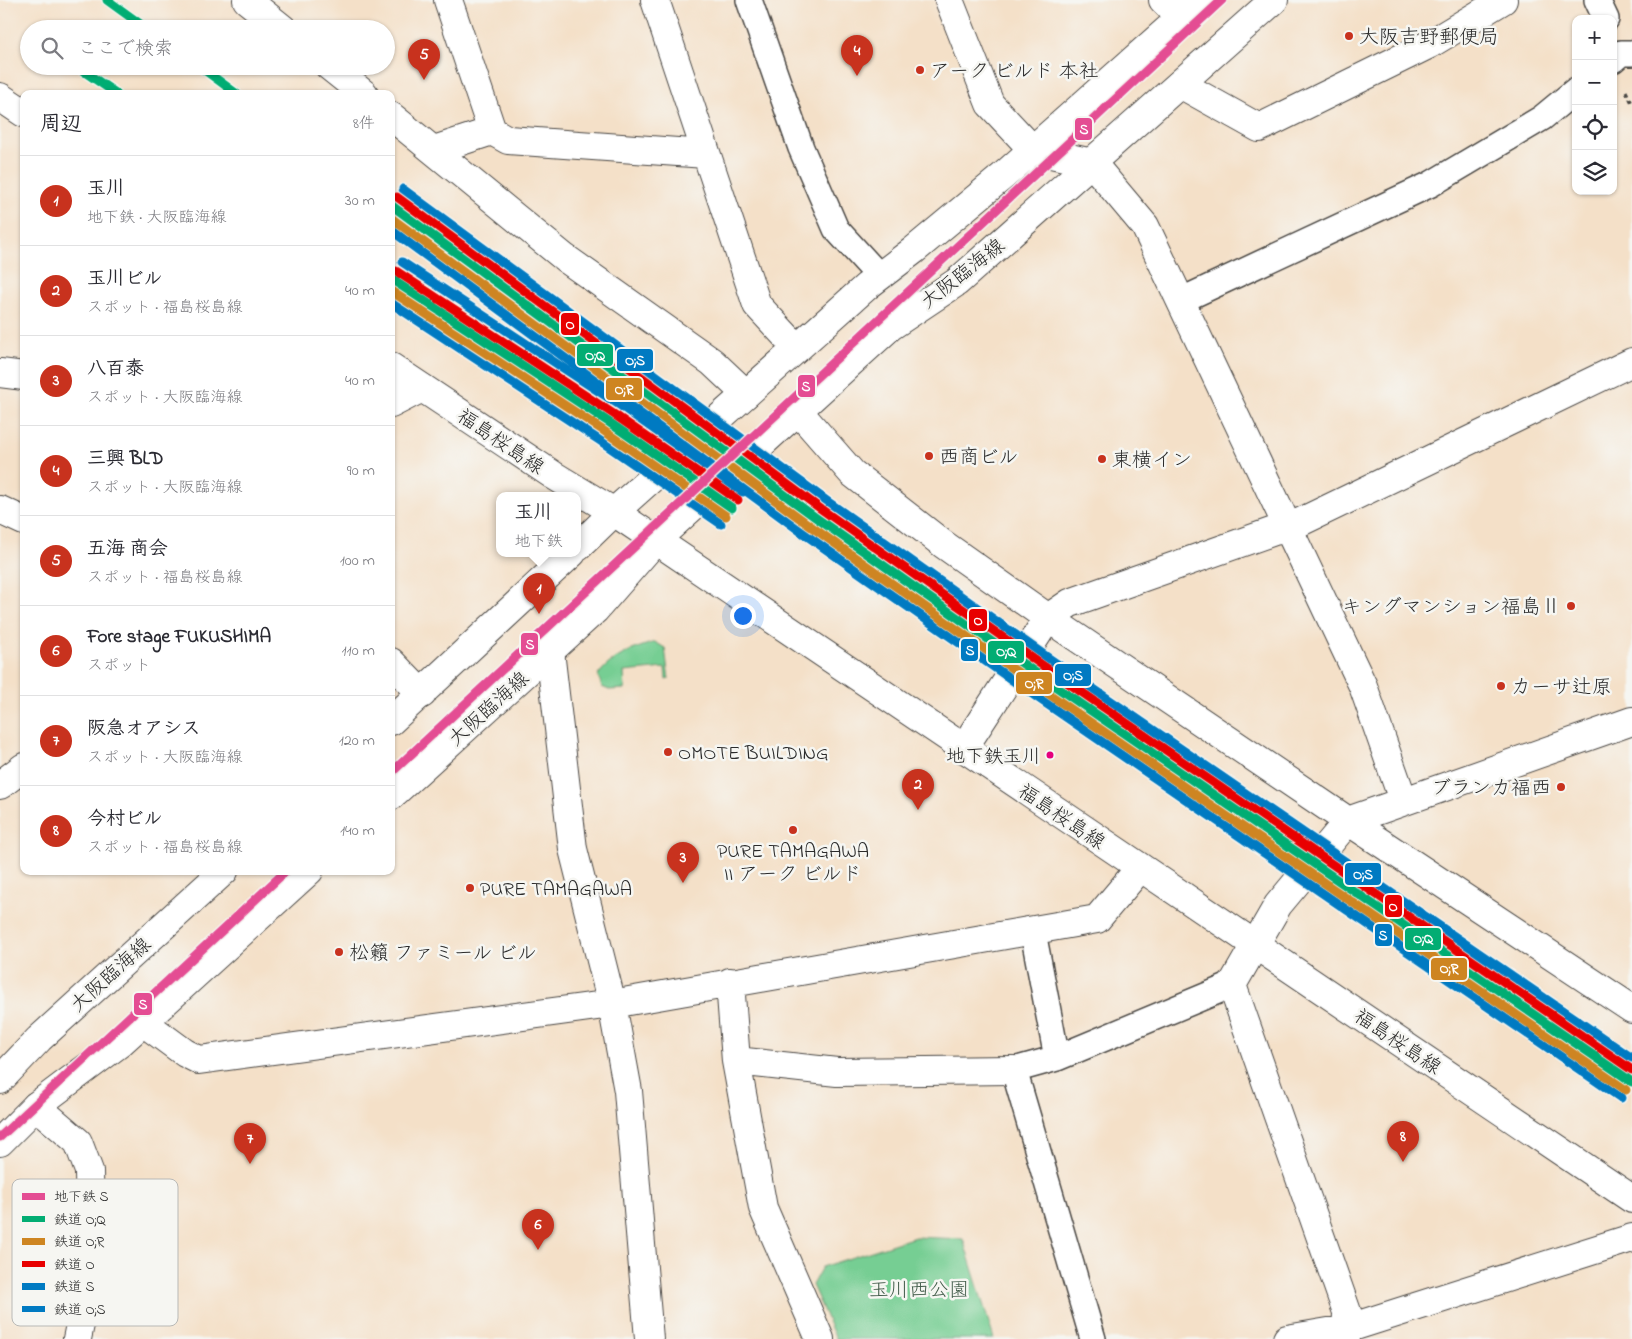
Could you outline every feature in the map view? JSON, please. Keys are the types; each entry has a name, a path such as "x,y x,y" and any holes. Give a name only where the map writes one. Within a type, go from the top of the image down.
{"street":[{"path":"247,0 272,20"},
{"path":"448,0 492,131 508,140 706,154"},
{"path":"655,0 758,304 797,348"},
{"path":"948,0 990,104 1033,150 1092,163 1145,226 1363,686 1403,800"},
{"path":"581,544 614,512 797,348 880,276 914,250 1033,150 1172,9 1201,0"},
{"name":"大阪臨海線","path":"395,792 595,610 656,540 891,326 957,282 1274,0"},
{"path":"1180,84 1259,128 1430,44 1503,0"},
{"path":"341,75 359,90"},
{"path":"0,97 20,110"},
{"path":"395,119 565,258 712,362 746,394"},
{"path":"434,150 492,131"},
{"path":"964,749 1048,618 1070,603 1274,531 1288,528 1632,362"},
{"name":"福島桜島線","path":"395,370 553,475 656,540 1632,1199"},
{"path":"0,373 20,376"},
{"path":"395,402 422,388"},
{"path":"798,411 852,473 943,544 1048,618 1348,821 1632,1009"},
{"path":"0,510 20,519"},
{"path":"395,718 568,557"},
{"path":"550,651 573,849 612,1004 628,1091 649,1339"},
{"path":"395,666 422,694"},
{"path":"1346,1334 1346,1312 1232,984 1278,905 1348,821 1403,800 1632,721"},
{"path":"0,785 20,770"},
{"path":"143,1022 185,1053 199,1060 612,1004 730,982 1033,932 1097,919 1140,868"},
{"name":"大阪臨海線","path":"0,1080 39,1039 220,875"},
{"path":"0,1142 36,1106 120,1043 305,875"},
{"path":"730,982 736,1061 763,1208 820,1339"},
{"path":"736,1061 837,1072 1014,1070"},
{"path":"36,1106 78,1142 89,1171 89,1179"},
{"path":"1287,1339 1346,1334 1632,1238"},
{"path":"77,1339 80,1326"}],"lane":[{"path":"749,0 802,148 836,229 880,276"},
{"path":"1597,0 1604,15"},
{"path":"1180,300 1431,184 1542,118 1572,93"},
{"path":"1033,932 1057,1058"},
{"path":"1093,1339 1014,1070 1057,1058 1232,984"}],"green space":[{"path":"655,642 665,648 669,679 666,680 665,668 624,672 625,689 609,690 602,687 598,675 610,663 632,650"},
{"name":"玉川西公園","path":"915,1237 963,1239 994,1339 836,1339 812,1285 822,1267"}],"metro line":[{"name":"S","path":"395,769 1222,0"},
{"name":"S","path":"0,1137 282,875"}],"rail line":[{"name":"O;Q","path":"107,0 135,20"},
{"name":"O;Q","path":"89,75 111,90"},
{"name":"O;Q","path":"211,75 232,90"},
{"name":"O;S","path":"403,189 827,501 1047,657 1632,1058"},
{"name":"O","path":"397,197 821,509 1042,665 1632,1070"},
{"name":"O;Q","path":"395,208 815,517 1036,673 1632,1082"},
{"name":"O;R","path":"395,221 809,525 1030,681 1626,1090"},
{"name":"S","path":"395,233 803,533 1025,689 1621,1098"},
{"name":"O;S","path":"402,262 621,406 743,492"},
{"name":"O","path":"396,271 615,415 738,500"},
{"name":"O;Q","path":"395,282 610,423 732,508"},
{"name":"O;R","path":"395,294 604,431 726,516"},
{"name":"S","path":"395,306 599,440 721,524"}],"place":[{"name":"大阪吉野郵便局","path":"1349,36"},
{"name":"アーク ビルド 本社","path":"920,70"},
{"name":"三興 BLD","path":"857,76"},
{"name":"五海 商会","path":"424,80"},
{"name":"西商ビル","path":"929,456"},
{"name":"東横イン","path":"1102,459"},
{"name":"キングマンション福島Ⅱ","path":"1571,606"},
{"name":"玉川","path":"539,614"},
{"name":"カーサ辻原","path":"1501,686"},
{"name":"OMOTE BUILDING","path":"668,752"},
{"name":"地下鉄玉川","path":"1050,755"},
{"name":"ブランカ福西","path":"1561,787"},
{"name":"玉川ビル","path":"918,810"},
{"name":"PURE TAMAGAWA II アーク ビルド","path":"793,830"},
{"name":"八百泰","path":"683,883"},
{"name":"PURE TAMAGAWA","path":"470,888"},
{"name":"松籟 ファミール ビル","path":"339,952"},
{"name":"今村ビル","path":"1403,1162"},
{"name":"阪急オアシス","path":"250,1164"},
{"name":"Fore stage FUKUSHIMA","path":"538,1250"}]}
